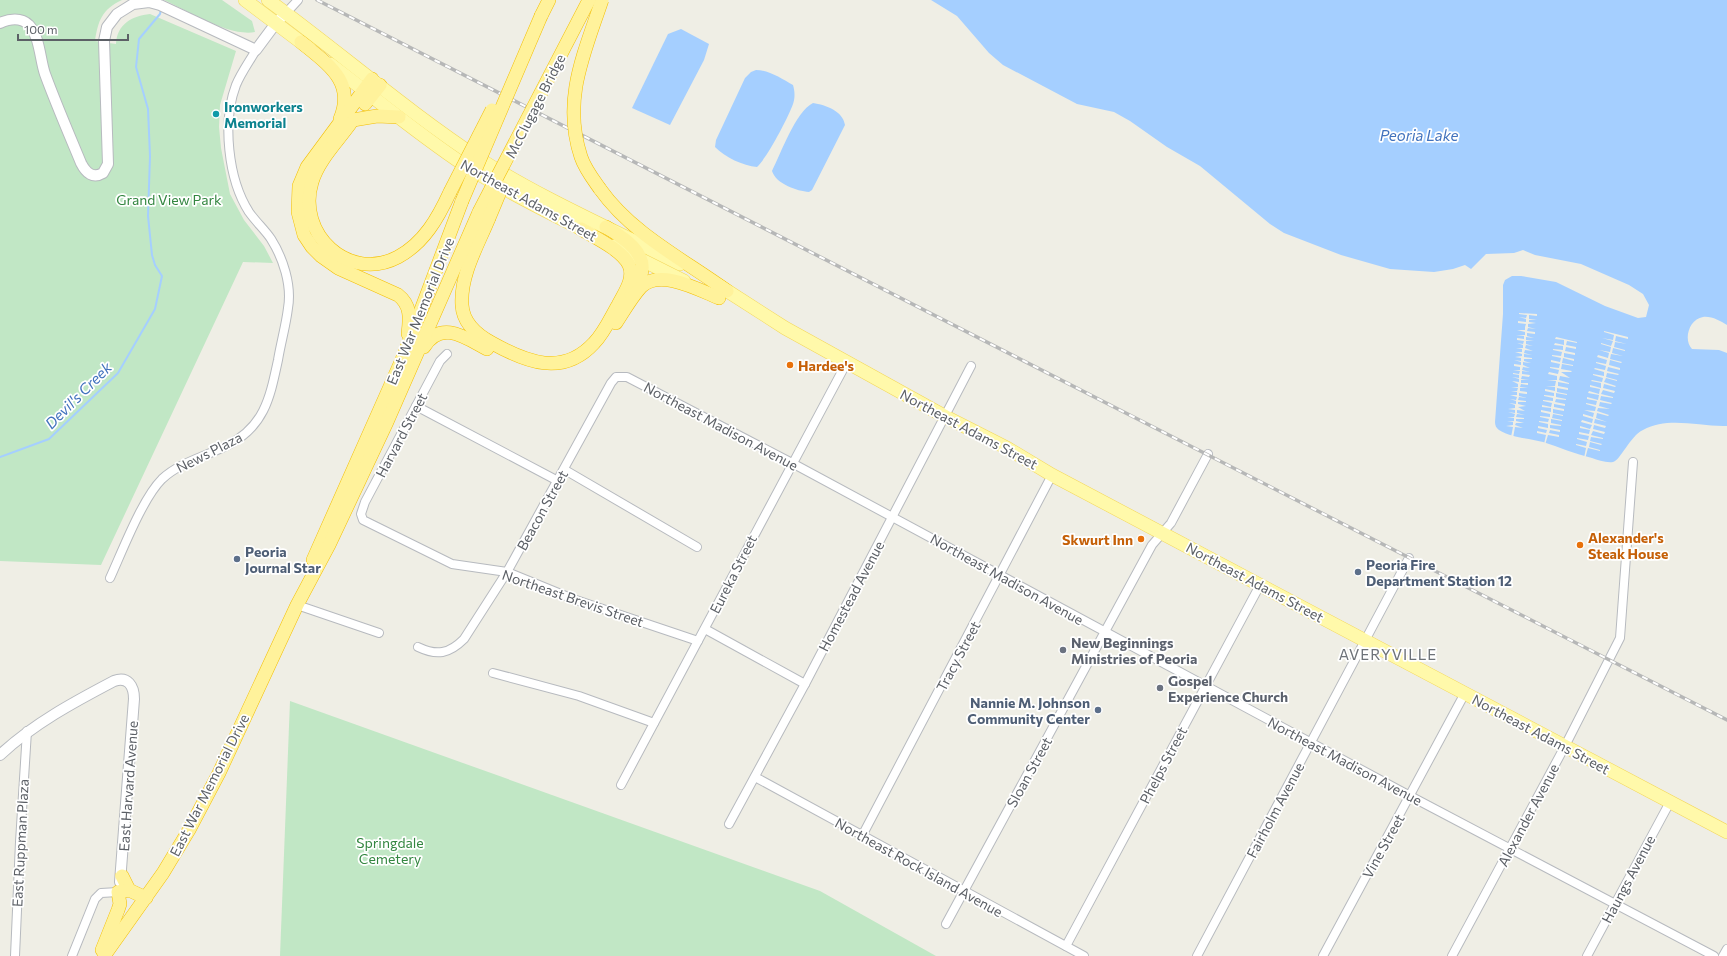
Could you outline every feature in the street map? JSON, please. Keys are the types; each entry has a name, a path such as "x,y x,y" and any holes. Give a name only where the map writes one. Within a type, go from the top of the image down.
{"highway":[{"path":"368,93 354,120 315,174 310,192 309,206 315,230 330,249 345,258 362,263 376,264 396,258 415,245 437,218 549,0"},
{"name":"McClugage Bridge","path":"484,215 534,108 589,0"},
{"path":"602,0 580,61 574,93 576,130 581,158 610,202 633,224 723,295"},
{"name":"East War Memorial Drive","path":"395,388 462,201 541,16"},
{"path":"301,42 334,71 343,86 345,98 343,113 332,133"},
{"path":"376,82 332,133 309,164 302,177 298,196 299,220 307,239 325,259 341,269 398,295 407,304 409,318 407,340 395,388"},
{"path":"354,120 377,116 399,117"},
{"path":"484,215 464,282 462,303 464,315 466,320 480,336 522,358 541,364 561,363 579,356 587,350 599,337 629,282 630,269 625,260 610,247 581,229"},
{"name":"East War Memorial Drive","path":"104,956 146,898 178,847 213,785 297,605 320,543 395,388 484,215"},
{"path":"606,227 626,240 641,260 641,277 608,334"},
{"path":"395,388 427,342 439,333 456,334 525,367 543,371 563,369 582,362 597,350 635,295 642,286 649,282 658,280 675,281 723,295"},
{"path":"99,956 120,904 123,891 122,876"},
{"path":"123,891 146,898"}],"main road":[{"name":"Northeast Adams Street","path":"245,0 446,152 490,181 641,260 723,295 946,417 1007,448 1052,475 1727,832"},
{"name":"Northeast Adams Street","path":"268,0 482,160 606,227 690,270 723,295"}],"street":[{"path":"0,23 11,19 20,20 27,23 32,30 46,76 81,163 88,173 96,176 106,170 108,161 104,46 106,30 112,19 122,10 140,3 153,2 256,50 276,23 298,0"},
{"name":"News Plaza","path":"110,578 148,497 161,480 178,468 239,438 256,423 267,403 271,391 287,316 289,292 282,261 270,238 243,202 235,176 229,145 228,130 231,99 243,71 256,50"},
{"name":"Harvard Street","path":"361,518 361,511 365,502 440,361 447,354"},
{"name":"Eureka Street","path":"621,785 847,362"},
{"name":"Homestead Avenue","path":"729,824 805,684 946,417 971,366"},
{"name":"Northeast Madison Avenue","path":"616,377 627,377 638,382 792,463 1105,633 1714,956"},
{"name":"Beacon Street","path":"418,647 432,652 444,653 456,647 464,639 507,572 565,470 610,383 616,377"},
{"path":"416,406 558,481"},
{"name":"Sloan Street","path":"946,924 1152,545 1171,523 1208,454"},
{"name":"Alexander Avenue","path":"1452,956 1565,746 1620,638 1633,462"},
{"path":"565,470 697,547"},
{"name":"Tracy Street","path":"862,836 1052,475"},
{"name":"Northeast Brevis Street","path":"361,518 452,564 507,572 573,599 698,641"},
{"name":"Fairholm Avenue","path":"1197,956 1409,558"},
{"name":"Phelps Street","path":"1066,946 1260,585"},
{"path":"297,605 379,634"},
{"path":"705,629 805,684"},
{"path":"493,673 578,696 654,723"},
{"name":"East Harvard Avenue","path":"27,731 114,681 122,679 129,682 133,688 134,699 122,876"},
{"name":"Vine Street","path":"1323,956 1465,693"},
{"path":"0,755 27,731"},
{"name":"East Ruppman Plaza","path":"15,956 27,731"},
{"name":"Northeast Rock Island Avenue","path":"755,777 1084,956"},
{"name":"Haungs Avenue","path":"1587,956 1670,802"},
{"path":"72,956 95,899 101,893 123,891"},
{"path":"1723,956 1727,949"}],"green space":[{"name":"Grand View Park","path":"0,0 122,0 110,7 102,16 95,41 116,44 119,31 122,26 132,19 150,14 236,51 220,105 219,127 221,148 230,194 244,220 264,246 273,263 243,262 101,565 0,561"},
{"path":"164,0 222,0 252,21 255,32 245,33 221,27"},
{"name":"Springdale Cemetery","path":"290,701 820,891 936,956 280,956"}],"water":[{"name":"Peoria Lake","path":"931,0 1727,0 1727,325 1713,318 1703,317 1694,322 1691,326 1688,340 1692,349 1719,350 1727,353 1727,426 1674,423 1653,426 1638,433 1616,461 1613,462 1602,461 1579,455 1543,442 1504,433 1497,428 1495,422 1503,314 1503,285 1505,280 1512,276 1521,276 1556,282 1605,306 1638,318 1646,317 1649,305 1643,294 1629,285 1581,264 1535,255 1523,250 1514,253 1486,254 1471,269 1465,265 1453,269 1434,272 1390,269 1341,255 1284,233 1270,224 1200,166 1167,147 1130,121 1114,112 1077,104 1003,65 989,53 957,16"},
{"path":"681,29 709,44 704,60 670,125 632,108 668,34"},
{"path":"756,70 771,73 793,85 794,90 793,104 782,128 757,167 746,165 734,160 715,147 716,140 745,78 751,72"},
{"path":"813,103 823,105 837,112 844,120 845,125 812,190 809,192 793,188 782,183 774,176 772,171 795,123 807,107"}],"pier":[{"path":"1519,313 1537,314 1537,316 1529,315 1529,319 1537,320 1529,320 1529,322 1536,323 1528,324 1528,327 1536,329 1528,328 1527,331 1535,332 1535,334 1527,333 1527,336 1534,338 1526,337 1526,340 1534,341 1526,341 1526,344 1533,346 1526,345 1525,348 1533,351 1525,350 1524,353 1532,355 1524,354 1524,357 1532,358 1524,359 1524,361 1531,363 1523,362 1523,365 1530,368 1523,367 1522,370 1530,372 1522,371 1522,374 1530,375 1529,377 1522,376 1521,379 1529,380 1521,380 1521,383 1528,383 1528,385 1521,384 1520,387 1528,388 1520,388 1520,391 1527,392 1527,394 1519,393 1519,396 1527,398 1519,397 1518,400 1526,401 1518,402 1518,404 1526,406 1518,407 1525,411 1517,410 1517,413 1525,415 1517,414 1516,417 1524,418 1516,419 1516,421 1524,423 1516,423 1515,425 1523,428 1515,427 1513,438 1511,437 1513,427 1506,426 1513,425 1513,422 1507,422 1514,421 1514,418 1507,417 1514,417 1515,414 1508,412 1515,413 1515,410 1508,409 1515,408 1515,405 1509,403 1516,404 1516,401 1510,399 1516,400 1517,397 1510,395 1517,395 1517,392 1511,391 1517,391 1518,388 1511,387 1518,387 1518,384 1512,381 1519,382 1519,379 1512,377 1519,378 1519,375 1513,373 1519,374 1520,371 1513,370 1520,370 1520,367 1514,366 1514,364 1521,365 1521,362 1514,360 1521,361 1521,358 1515,357 1522,356 1522,354 1515,352 1522,352 1522,349 1516,348 1523,348 1523,345 1517,343 1523,344 1524,341 1517,340 1517,338 1524,339 1524,336 1516,335 1525,335 1525,332 1517,330 1525,330 1526,324 1518,323 1518,321 1526,322 1526,319 1519,317 1526,318 1527,315"},
{"path":"1604,331 1628,337 1628,339 1616,336 1615,341 1627,344 1615,342 1614,347 1625,351 1613,348 1612,353 1623,356 1611,354 1610,359 1622,362 1610,360 1609,365 1620,368 1620,370 1608,367 1607,371 1619,374 1607,373 1606,377 1617,381 1606,378 1604,382 1616,386 1604,384 1603,388 1615,391 1614,393 1603,390 1601,394 1613,398 1601,396 1600,400 1612,403 1600,402 1599,406 1610,409 1598,408 1597,411 1609,415 1597,413 1596,418 1607,422 1595,419 1594,423 1606,426 1605,428 1594,425 1593,429 1605,432 1604,434 1593,431 1591,435 1603,439 1591,437 1590,441 1602,444 1590,442 1589,447 1600,451 1588,448 1585,459 1586,448 1576,444 1586,446 1587,442 1577,438 1588,440 1589,436 1579,434 1579,432 1589,434 1590,430 1580,428 1580,426 1590,429 1592,425 1581,422 1582,420 1592,423 1593,419 1583,416 1583,414 1593,417 1594,413 1584,410 1595,411 1596,407 1586,404 1596,405 1597,401 1587,399 1587,397 1598,400 1599,395 1588,393 1589,391 1599,394 1600,389 1590,387 1590,385 1601,388 1601,383 1591,381 1602,382 1603,378 1593,374 1604,376 1604,372 1594,369 1605,370 1606,366 1596,362 1606,364 1607,360 1597,357 1598,355 1608,358 1609,353 1599,350 1610,352 1611,347 1601,343 1611,346 1613,341 1602,338 1613,340 1614,335"},
{"path":"1556,337 1577,343 1567,341 1566,345 1576,347 1576,349 1566,347 1565,351 1575,353 1575,355 1564,353 1564,357 1574,359 1574,361 1563,358 1562,363 1573,365 1562,364 1561,369 1572,371 1561,372 1570,378 1560,376 1559,380 1569,384 1558,382 1558,386 1568,388 1568,390 1557,388 1557,392 1567,395 1556,393 1556,397 1566,400 1556,399 1555,402 1565,404 1565,406 1554,404 1554,407 1564,409 1564,411 1553,409 1553,413 1563,416 1553,414 1552,418 1562,421 1551,419 1551,423 1561,426 1550,425 1550,428 1560,430 1560,432 1550,430 1549,433 1559,435 1559,437 1548,435 1545,445 1546,435 1537,433 1537,431 1546,433 1547,430 1538,428 1538,426 1548,428 1548,424 1539,421 1548,422 1549,419 1540,416 1550,417 1550,414 1541,412 1541,410 1551,412 1551,408 1542,407 1542,405 1551,407 1552,403 1543,400 1553,401 1553,398 1544,395 1554,396 1554,393 1545,391 1545,389 1555,391 1555,387 1546,386 1555,386 1556,381 1547,380 1557,380 1557,376 1548,374 1549,372 1558,374 1559,370 1550,368 1559,368 1560,364 1551,362 1551,360 1560,362 1561,358 1552,355 1561,356 1562,352 1553,349 1563,350 1563,346 1554,345 1555,343 1564,345 1564,340 1555,339"}],"waterway":[{"name":"Devil's Creek","path":"0,457 49,439 118,373 155,309 162,276 155,265 152,255 148,216 150,156 148,109 136,67 139,39 160,14 161,9"}],"railway":[{"path":"317,0 1727,720"}],"place":[{"name":"Ironworkers Memorial","path":"216,114"},
{"name":"Hardee's","path":"790,365"},
{"name":"Skwurt Inn","path":"1141,539"},
{"name":"Alexander's Steak House","path":"1580,545"},
{"name":"Peoria Journal Star","path":"237,559"},
{"name":"Peoria Fire Department Station 12","path":"1358,572"},
{"name":"New Beginnings Ministries of Peoria","path":"1063,650"},
{"name":"Gospel Experience Church","path":"1160,688"},
{"name":"Nannie M. Johnson Community Center","path":"1098,710"}],"district":[{"name":"AVERYVILLE","path":"1388,654"}]}
